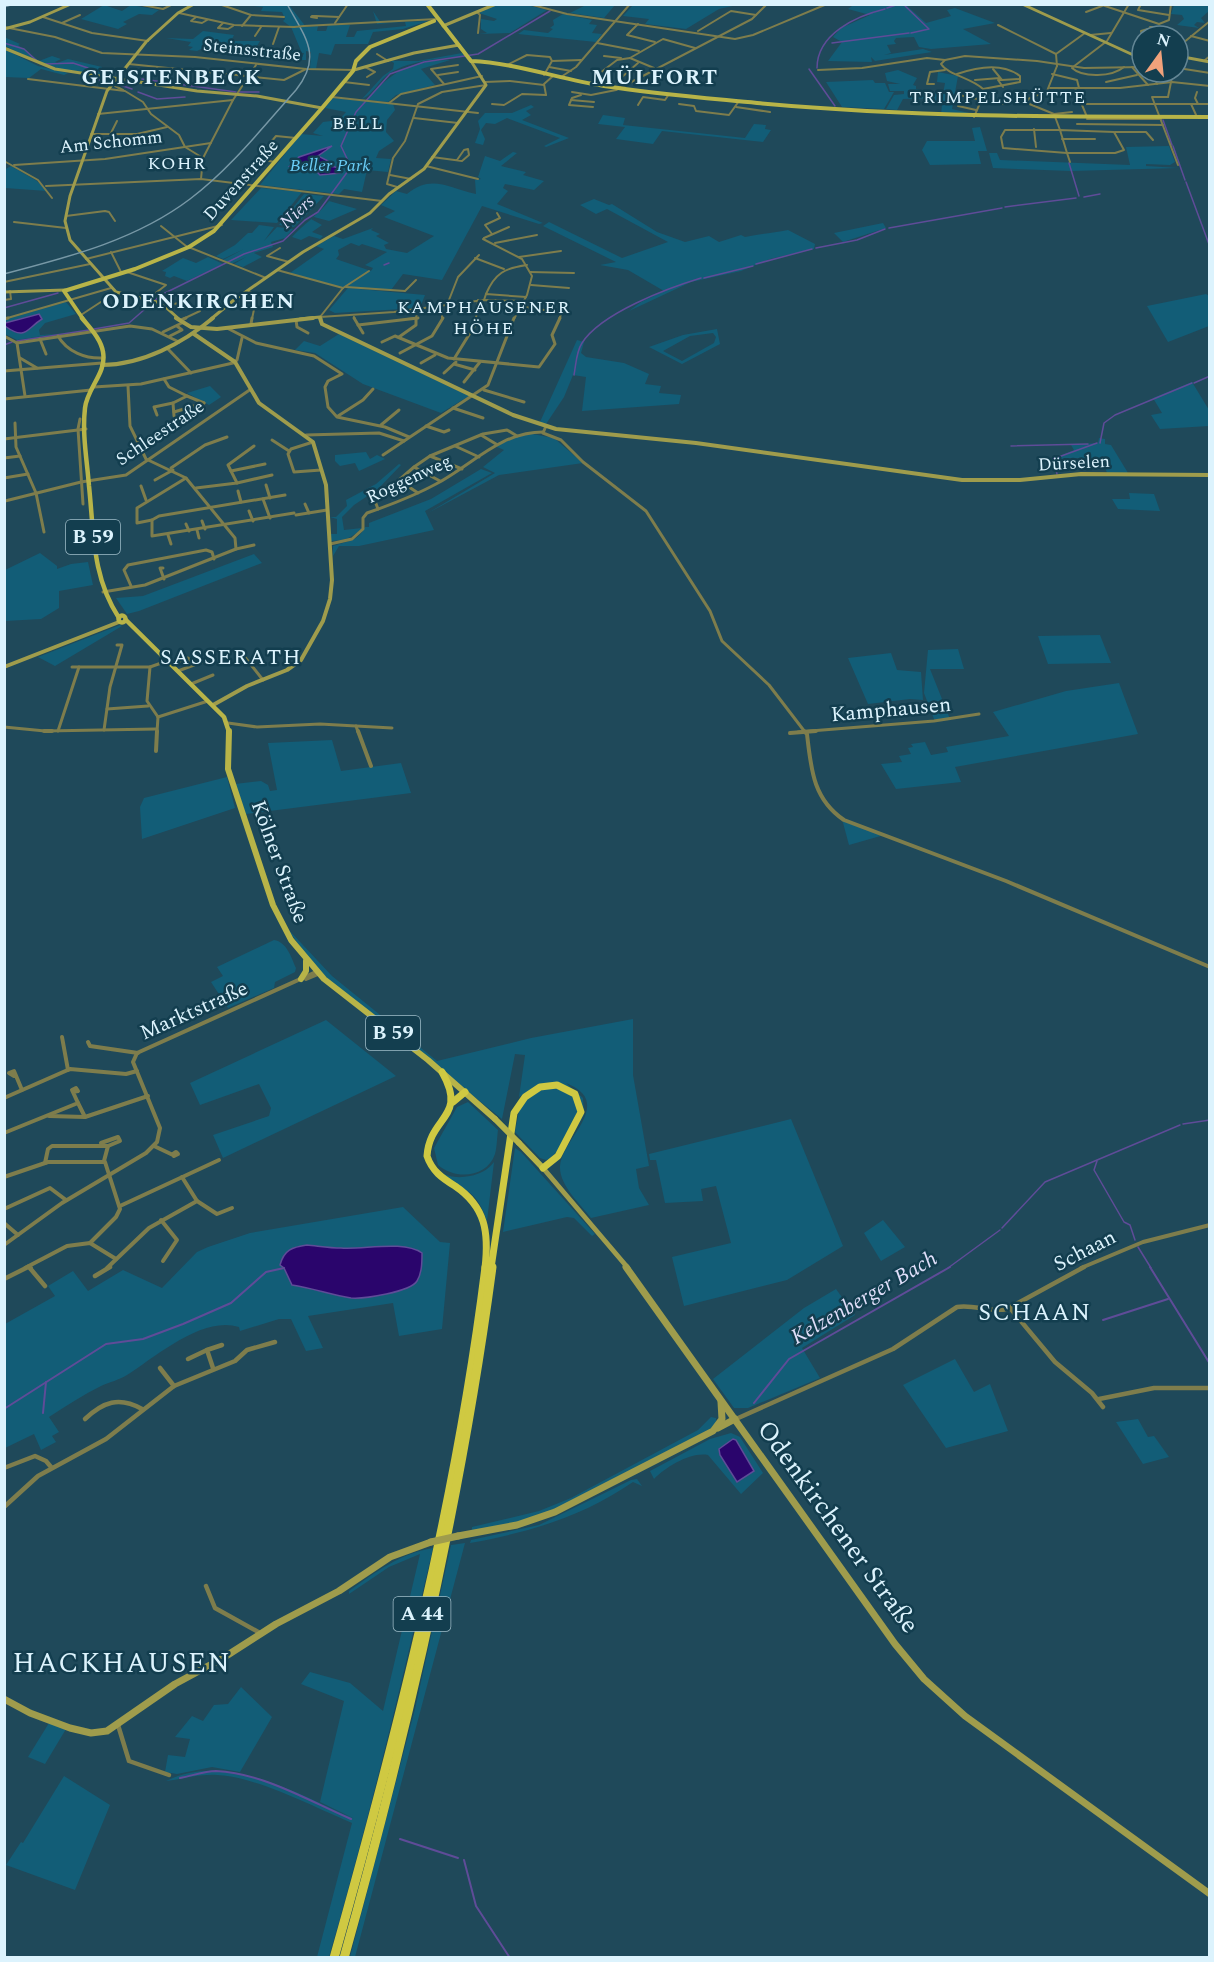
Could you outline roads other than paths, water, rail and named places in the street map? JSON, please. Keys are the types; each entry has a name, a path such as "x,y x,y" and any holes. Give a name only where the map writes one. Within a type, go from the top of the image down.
{"highway":[{"path":"442,1072 453,1091 451,1104"},
{"name":"A 44","path":"344,1958 410,1710 449,1531 483,1340 514,1113 525,1095 540,1086 564,1088 578,1099 581,1109 558,1156 543,1168"},
{"path":"451,1104 465,1092"},
{"name":"A 44","path":"334,1958 384,1771 434,1561 466,1395 486,1266 487,1233 481,1210 470,1195 434,1171 427,1159 429,1144 451,1104"}],"main road":[{"path":"194,4 179,13 148,40 107,91 74,184 66,216 66,228 73,245 111,288 117,292 151,300 165,306 182,321 200,329 227,328 321,315"},
{"path":"367,51 410,32 451,24 496,4"},
{"path":"1022,4 1130,53"},
{"path":"4,29 43,17 69,5"},
{"path":"4,292 65,290 64,293 93,330 103,351 102,362 128,362 168,349 194,334 277,270 329,235 368,215 397,188 426,166 458,123 485,84 471,59 440,27 426,5"},
{"path":"419,29 435,20"},
{"path":"419,29 440,27"},
{"name":"Duvenstraße","path":"65,290 125,273 189,247 222,225 332,97 354,70 356,61 378,43 419,29"},
{"name":"Steinsstraße","path":"354,70 459,45"},
{"path":"4,48 55,69 197,91 237,93 322,108"},
{"path":"1190,58 1207,61"},
{"path":"471,59 620,88 740,102 974,117 1209,117"},
{"name":"Dürselen","path":"321,315 322,324 376,352 546,426 699,443 958,480 1020,480 1077,474 1209,475"},
{"path":"194,334 235,362 252,392 276,417 306,435 313,442 327,485 332,590 323,621 301,660 287,670 210,703"},
{"name":"B 59","path":"102,362 101,375 85,407 96,570 103,592 110,606 121,619 178,671 228,723"},
{"path":"4,667 121,619"},
{"name":"Kölner Straße","path":"228,723 228,769 243,817 279,919 305,960 317,973 442,1072 495,1119"},
{"path":"301,979 305,972 305,960"},
{"name":"Odenkirchener Straße","path":"495,1119 543,1168 624,1263 896,1644 928,1683 970,1720 1209,1894"},
{"path":"713,1431 722,1417 720,1398"},
{"path":"4,1699 36,1716 86,1732 104,1731 118,1725 168,1688 352,1583 390,1557 431,1542 521,1524 561,1510 735,1419"}],"street":[{"path":"56,4 69,5"},
{"path":"139,5 164,9 173,4"},
{"path":"219,4 251,15 284,17"},
{"path":"334,24 348,4"},
{"path":"426,5 444,4"},
{"path":"529,4 616,21 721,35 735,39 748,36 827,4"},
{"path":"560,78 582,60 630,4"},
{"path":"1099,4 1156,24 1168,21 1171,4"},
{"path":"1073,67 1106,42 1129,4"},
{"path":"1141,4 1138,10 1169,15"},
{"path":"572,92 582,95 601,94 620,88 757,15 767,5"},
{"path":"1086,12 1103,6"},
{"path":"698,32 731,11 757,15"},
{"path":"477,12 480,16 478,33"},
{"path":"179,13 234,25 261,27 435,20"},
{"path":"62,23 80,15"},
{"path":"242,26 251,15"},
{"path":"316,16 339,17"},
{"path":"43,17 106,36 148,40"},
{"path":"196,17 191,21 202,23 208,20"},
{"path":"1191,36 1209,20"},
{"path":"223,23 218,27 228,29 234,25"},
{"path":"638,24 627,35 655,42"},
{"path":"998,25 1056,54"},
{"path":"255,35 261,27"},
{"path":"273,44 279,27"},
{"name":"Steinsstraße","path":"10,28 55,37 99,52 183,57 306,69 354,70"},
{"path":"1056,54 1088,34 1111,33"},
{"path":"1191,36 1209,41"},
{"path":"1098,38 1109,38"},
{"path":"604,56 630,58 655,42 668,39 696,48"},
{"path":"596,43 639,51"},
{"path":"377,54 388,61"},
{"path":"1056,54 1057,66 1050,88 1046,93 1026,101 1054,116 1070,162"},
{"path":"507,65 528,55 550,57 552,62"},
{"path":"818,69 862,69 927,58 945,60 970,56 1037,61 1057,66 1130,67"},
{"path":"1207,61 1209,56"},
{"path":"563,63 570,57 582,60"},
{"path":"630,58 655,69"},
{"path":"600,73 622,59"},
{"path":"945,60 941,65 945,70"},
{"path":"552,62 567,63"},
{"path":"544,75 552,62"},
{"path":"622,77 638,63"},
{"path":"129,64 284,80 306,69"},
{"path":"201,179 204,158 211,143 246,77 256,64"},
{"path":"444,84 431,69 458,65"},
{"path":"1073,67 1072,70 1098,75 1117,71 1124,66"},
{"path":"365,67 380,74"},
{"path":"549,67 571,71"},
{"path":"957,74 993,68 1013,70 1020,79"},
{"path":"993,68 1003,87"},
{"path":"934,84 927,84 930,72 945,70 974,80 1020,79"},
{"path":"1190,70 1209,73"},
{"path":"363,84 366,78 375,72"},
{"path":"437,75 458,72"},
{"path":"1053,74 1077,80 1079,88"},
{"path":"1098,75 1110,88"},
{"path":"389,103 401,94 482,76"},
{"path":"544,86 553,76"},
{"path":"1106,82 1130,77"},
{"path":"28,79 76,84 107,91 123,91"},
{"path":"974,80 983,88 1017,85 1020,79"},
{"path":"397,188 388,185 393,158 403,145 417,106 442,92 485,84 510,81 544,86"},
{"path":"344,82 369,85"},
{"path":"1050,88 1110,88 1157,84"},
{"path":"1171,84 1168,97 1171,104"},
{"path":"1190,84 1209,86"},
{"path":"115,86 141,100 147,108 179,135 185,147 204,158"},
{"path":"492,104 504,105 526,93 547,96 544,86"},
{"path":"974,117 982,101 983,88"},
{"path":"1075,88 1087,118"},
{"path":"1197,92 1198,104"},
{"path":"638,105 643,98 665,100 669,94"},
{"path":"571,100 582,95"},
{"path":"959,95 1007,104"},
{"path":"332,97 478,113"},
{"path":"1168,97 1152,97 1178,165"},
{"path":"98,114 233,100"},
{"path":"571,100 594,102"},
{"path":"571,100 569,105 593,107"},
{"path":"680,104 694,106 693,109 696,111 729,115 740,102"},
{"path":"1082,104 1209,104"},
{"path":"1191,104 1197,117"},
{"path":"958,106 976,110"},
{"path":"737,107 770,112"},
{"path":"841,108 843,114"},
{"path":"1054,116 1055,112 1072,112"},
{"path":"414,118 458,123"},
{"path":"111,134 117,121"},
{"path":"1077,124 1163,125"},
{"path":"90,134 137,134 167,126"},
{"path":"1034,129 1036,147"},
{"path":"1114,132 1124,147 1122,152 1067,153 1003,148 1001,140 1004,130 1034,129 1146,132 1153,140"},
{"path":"276,162 257,159 276,136 296,138"},
{"path":"1062,139 1095,139"},
{"name":"Am Schomm","path":"13,165 82,160 211,143"},
{"path":"432,157 457,160"},
{"path":"4,161 46,186 52,198"},
{"path":"4,169 13,165"},
{"path":"426,166 478,179"},
{"path":"390,175 411,179"},
{"path":"46,186 201,179 382,201"},
{"path":"66,216 105,211 109,212 116,221"},
{"path":"492,234 485,225 500,218 497,213"},
{"path":"14,222 66,228"},
{"path":"86,259 222,225"},
{"path":"161,226 189,247 266,278"},
{"path":"383,455 452,408 484,390 519,306 531,285 531,272 527,265 518,257 483,239 509,226"},
{"path":"493,243 537,235"},
{"path":"488,237 493,243"},
{"path":"280,248 267,256 289,262"},
{"path":"111,252 125,273 166,285 151,300"},
{"path":"518,257 561,252"},
{"path":"400,352 429,338 441,326 444,305 458,278 479,255"},
{"path":"474,258 504,269"},
{"path":"4,282 90,264"},
{"path":"484,300 494,276 504,269 527,265"},
{"path":"321,315 344,287 369,271 361,267"},
{"path":"277,270 344,287 405,291 416,280"},
{"path":"531,272 574,273"},
{"path":"531,285 569,288"},
{"path":"4,319 111,288"},
{"path":"4,300 12,299 10,291"},
{"path":"247,291 257,295 250,324"},
{"path":"81,315 117,292"},
{"path":"486,294 526,297"},
{"path":"165,306 183,302 187,298"},
{"path":"444,373 454,364 475,325 478,300"},
{"path":"321,315 417,310 478,300 523,301"},
{"path":"382,342 393,336 435,355 539,367 555,344 552,335 567,302"},
{"path":"519,306 556,310 563,313"},
{"path":"398,337 412,328 418,318 417,310"},
{"path":"163,333 200,311"},
{"path":"354,317 363,333"},
{"path":"358,325 418,318"},
{"path":"296,320 297,327 308,333"},
{"path":"170,336 182,330 176,325"},
{"path":"4,336 17,342 135,326 163,333 179,342"},
{"path":"227,328 242,338 312,355 342,374 328,381 325,387 328,407 337,417 380,425 409,437"},
{"path":"58,336 64,345 102,362"},
{"path":"4,399 128,386 235,362 242,338"},
{"path":"40,339 46,354"},
{"path":"17,342 24,396"},
{"path":"168,349 191,373"},
{"path":"421,363 435,355"},
{"path":"20,358 38,368"},
{"path":"4,371 102,362"},
{"path":"464,382 480,362"},
{"path":"454,364 475,370"},
{"path":"164,379 169,387 204,403 174,411"},
{"path":"128,386 130,426 147,460 172,469 186,478 226,525 236,541 236,549"},
{"path":"337,417 363,400 373,389"},
{"path":"484,390 524,402"},
{"name":"Schleestraße","path":"5,501 81,482 121,477 242,394 252,392"},
{"path":"157,415 153,407 173,404 187,396"},
{"path":"173,404 174,416"},
{"path":"452,408 483,418"},
{"path":"380,425 399,410"},
{"path":"80,419 78,429 83,504"},
{"path":"15,423 14,437 36,493 44,532"},
{"path":"425,426 444,432 450,430"},
{"path":"543,432 546,426"},
{"path":"4,439 86,429"},
{"path":"378,509 375,501 430,456 481,435 507,430 517,436"},
{"name":"Roggenweg","path":"330,544 355,537 363,529 365,515 441,482 496,444 526,432 543,432"},
{"name":"Kamphausen","path":"543,432 561,440 582,461 645,509 710,611 722,640 769,685 788,708 795,723 805,732 813,775 825,805 842,819 1006,881 1209,967"},
{"path":"306,435 379,433 404,441"},
{"path":"481,435 496,444"},
{"path":"156,481 205,445 227,437"},
{"path":"272,440 289,451 294,472 321,470"},
{"path":"289,451 313,442"},
{"path":"237,483 228,465 254,446"},
{"path":"455,446 479,457"},
{"path":"4,458 20,456"},
{"path":"430,456 462,469"},
{"path":"231,471 265,464"},
{"path":"414,467 441,482"},
{"path":"4,478 28,474"},
{"path":"196,488 237,483 272,475"},
{"path":"186,478 146,500 136,509 137,523 159,516 285,495"},
{"path":"400,481 419,493"},
{"path":"266,485 270,498"},
{"path":"141,486 146,500"},
{"path":"238,491 241,502"},
{"path":"263,499 270,518"},
{"path":"305,504 309,513"},
{"path":"188,506 190,511"},
{"path":"152,520 152,536 327,510"},
{"path":"249,511 253,521"},
{"path":"202,520 205,529"},
{"path":"186,524 189,531"},
{"path":"170,526 173,534"},
{"path":"197,530 200,538"},
{"path":"168,535 171,544"},
{"path":"103,592 145,585 236,549 254,545"},
{"path":"131,586 124,570 128,565 206,549 212,552 214,559"},
{"path":"163,567 160,568 164,579"},
{"path":"104,730 115,667 122,645 117,645"},
{"path":"240,651 263,680"},
{"path":"178,671 214,657"},
{"path":"72,666 150,667 188,658 194,665"},
{"path":"58,731 79,666"},
{"path":"150,667 148,706 158,717"},
{"path":"191,684 213,675"},
{"path":"158,717 210,703"},
{"path":"107,709 148,706"},
{"name":"Kamphausen","path":"790,733 934,722 979,714"},
{"path":"156,751 158,717"},
{"path":"228,723 263,728 320,724 392,728"},
{"path":"356,726 371,766"},
{"path":"4,727 58,731 156,729"},
{"name":"Marktstraße","path":"291,984 317,973"},
{"name":"Marktstraße","path":"154,1146 160,1136 160,1128 133,1060 138,1053 317,973"},
{"path":"62,1037 68,1070"},
{"path":"88,1042 90,1046 138,1053"},
{"path":"4,1098 68,1070 126,1074 137,1071"},
{"path":"14,1076 22,1090"},
{"path":"73,1092 85,1117"},
{"path":"45,1117 85,1117 148,1096"},
{"path":"4,1133 78,1103"},
{"path":"45,1163 48,1149 51,1146 97,1144 108,1146 120,1141 118,1137 97,1144"},
{"path":"90,1243 118,1215 120,1206 104,1161 108,1146"},
{"path":"4,1245 66,1200 154,1146 173,1155"},
{"path":"120,1206 219,1160"},
{"path":"4,1177 45,1163 104,1161"},
{"path":"182,1177 197,1201 217,1214 232,1208"},
{"path":"4,1209 50,1188 66,1200"},
{"path":"95,1276 115,1263 146,1231 161,1220 197,1201"},
{"path":"161,1220 177,1240 164,1261"},
{"path":"4,1223 18,1235"},
{"name":"Schaan","path":"735,1419 901,1344 960,1306 992,1312 1010,1308 1039,1295 1108,1255 1178,1231 1209,1225"},
{"path":"4,1279 64,1246 90,1243 117,1259"},
{"path":"29,1266 45,1286"},
{"path":"1010,1308 1060,1367 1099,1400 1103,1407"},
{"path":"4,1508 25,1486 51,1467 102,1441 174,1386 235,1360 247,1350 275,1342"},
{"path":"188,1359 222,1345"},
{"path":"207,1350 213,1368"},
{"path":"160,1368 174,1386"},
{"path":"1099,1400 1154,1388 1209,1388"},
{"path":"85,1419 92,1412 117,1399 128,1400 142,1409"},
{"path":"4,1468 36,1455 43,1457 51,1467"},
{"path":"206,1586 215,1608 261,1634"},
{"path":"118,1725 129,1761 169,1775"}],"waterway":[{"path":"887,8 899,4"},
{"path":"903,4 929,29 911,33"},
{"path":"817,68 824,45 840,28 862,16 885,9"},
{"name":"Niers","path":"94,329 129,323 161,295 244,254 283,241 305,220 318,212 351,167 341,146 356,112 390,74 424,62 478,54 550,11"},
{"path":"832,43 909,33"},
{"path":"4,43 24,49 36,60"},
{"path":"46,64 73,63 88,68 89,74"},
{"path":"809,69 835,106"},
{"path":"91,76 107,83"},
{"path":"142,79 236,92"},
{"path":"117,84 132,89"},
{"path":"138,92 157,99 185,97"},
{"path":"239,92 259,92"},
{"path":"1163,120 1172,145"},
{"path":"1173,146 1185,180"},
{"path":"1069,163 1079,196"},
{"path":"1186,182 1210,247"},
{"path":"1084,197 1100,194"},
{"path":"1005,207 1076,198"},
{"path":"889,228 1002,208"},
{"path":"816,248 857,240 885,229"},
{"path":"756,264 812,249"},
{"path":"384,265 389,263"},
{"path":"704,278 753,266"},
{"path":"574,375 577,354 582,343 604,322 636,303 701,278"},
{"path":"4,308 58,293"},
{"name":"Niers","path":"17,341 89,330"},
{"name":"Niers","path":"4,345 12,342"},
{"path":"1194,383 1210,376"},
{"path":"1100,443 1104,423 1115,415 1192,383"},
{"path":"1057,474 1053,459 1097,443"},
{"path":"1011,446 1088,444"},
{"name":"Kelzenberger Bach","path":"1183,1124 1210,1120"},
{"name":"Kelzenberger Bach","path":"1002,1228 1045,1182 1180,1125"},
{"path":"1097,1161 1094,1170 1124,1222 1130,1225 1135,1240"},
{"name":"Kelzenberger Bach","path":"948,1268 1000,1230"},
{"path":"1138,1247 1151,1268"},
{"name":"Kelzenberger Bach","path":"754,1403 789,1359 950,1267"},
{"path":"1150,1267 1210,1364"},
{"path":"46,1382 106,1344 143,1339 231,1303 266,1272 284,1268"},
{"path":"1103,1320 1168,1299"},
{"path":"4,1409 46,1382"},
{"path":"43,1413 46,1382"},
{"path":"180,1778 216,1771 251,1777 285,1789 351,1819"},
{"path":"400,1839 458,1858"},
{"path":"464,1860 476,1906 510,1958"}],"railway":[{"path":"4,7 14,4"},
{"path":"4,274 101,246 147,226 190,199 219,175 296,90 309,67 310,57 305,37 287,4"}],"district":[{"name":"GEISTENBECK","path":"172,77"},
{"name":"MÜLFORT","path":"655,77"},
{"name":"TRIMPELSHÜTTE","path":"998,97"},
{"name":"BELL","path":"358,123"},
{"name":"KOHR","path":"177,163"},
{"name":"ODENKIRCHEN","path":"199,301"},
{"name":"KAMPHAUSENER HÖHE","path":"484,317"},
{"name":"SASSERATH","path":"231,657"},
{"name":"SCHAAN","path":"1035,1313"},
{"name":"HACKHAUSEN","path":"122,1663"}],"park label":[{"name":"Beller Park","path":"330,165"}]}
